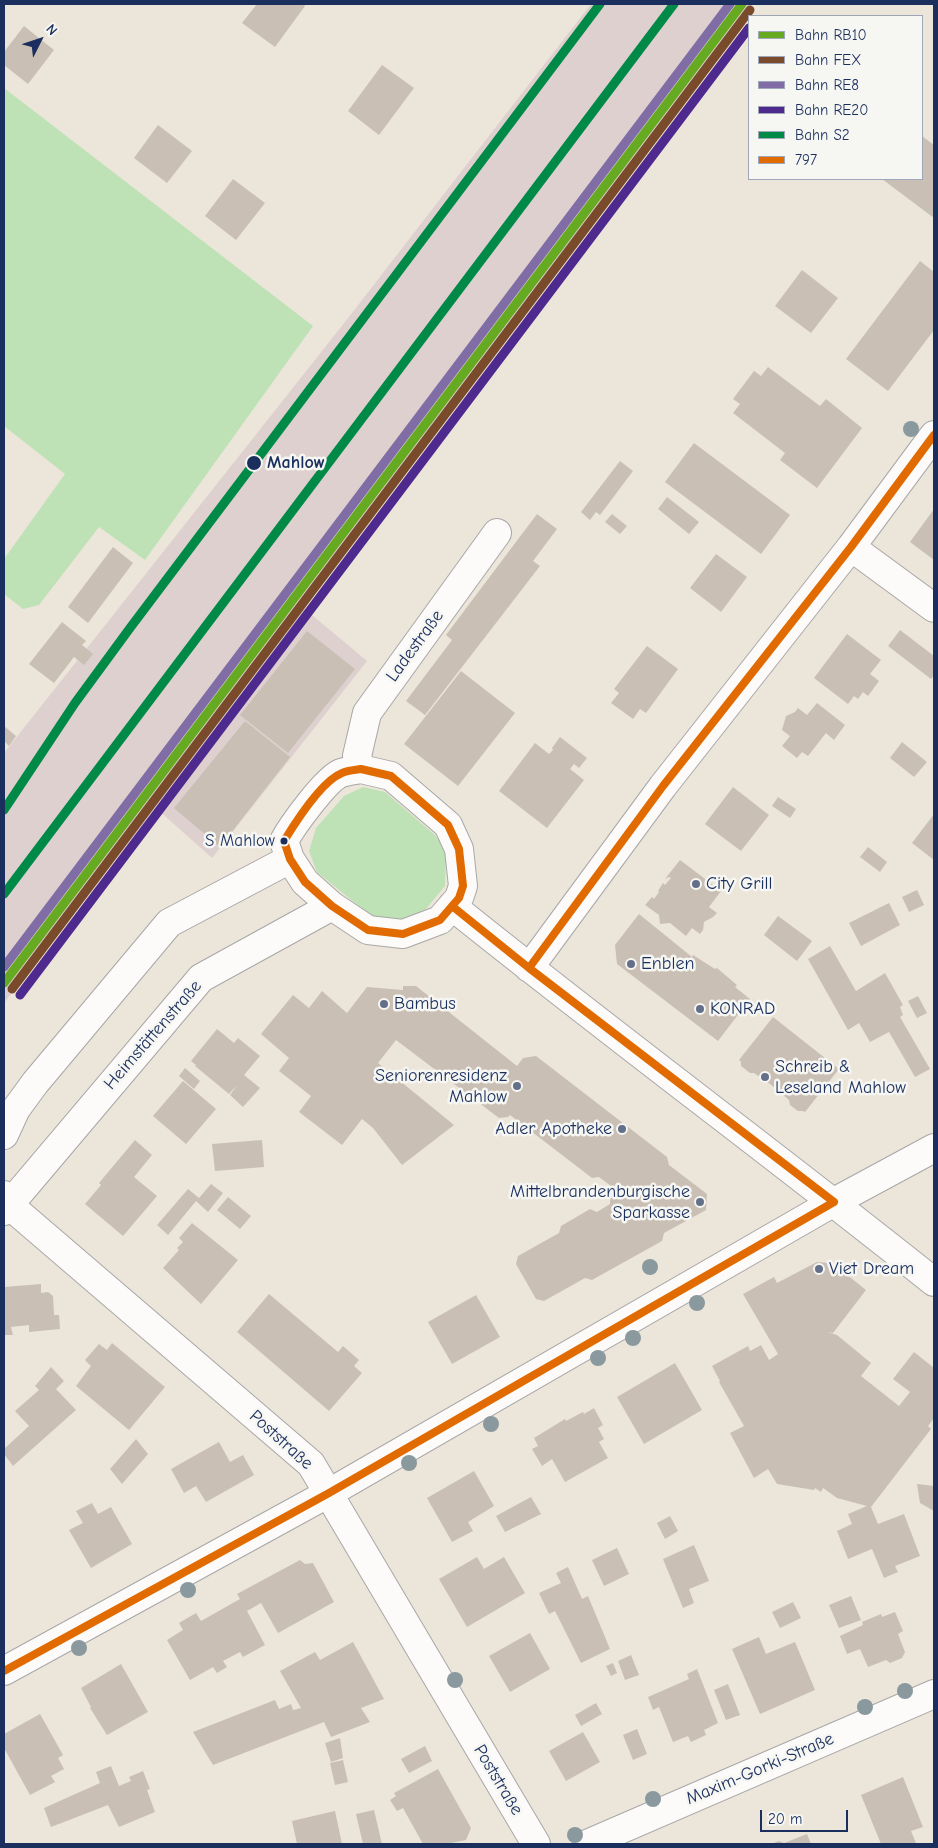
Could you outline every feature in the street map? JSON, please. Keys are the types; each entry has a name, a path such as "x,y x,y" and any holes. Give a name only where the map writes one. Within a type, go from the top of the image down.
{"street":[{"path":"528,968 663,786 851,548 934,435"},
{"name":"Ladestraße","path":"360,769 357,756 366,713 497,532"},
{"path":"851,548 934,608"},
{"path":"360,769 391,776 448,825 459,850 463,886 459,898 440,920 403,934 368,930 332,906 305,882 290,859 284,841 289,832 325,786 341,773 360,769"},
{"path":"4,1135 16,1109 35,1083 168,923 290,859"},
{"name":"Heimstättenstraße","path":"5,1204 200,978 332,906"},
{"path":"452,906 528,968 834,1202 934,1282"},
{"path":"4,1671 329,1493 834,1202 934,1148"},
{"name":"Poststraße","path":"5,1204 311,1464 536,1844"},
{"name":"Maxim-Gorki-Straße","path":"587,1844 934,1694"}],"shaded area":[{"path":"591,4 753,4 580,243 300,605 367,661 212,858 156,808 4,1003 4,753 345,322"}],"green space":[{"path":"4,88 313,326 145,560 99,527 39,605 23,609 4,594 4,559 65,474 4,426"},
{"path":"363,787 385,792 435,835 446,852 445,886 425,910 399,920 371,916 317,872 309,851 316,828 344,796"}],"building":[{"path":"257,4 303,4 305,6 275,47 242,23"},
{"path":"24,26 54,50 28,84 4,65 4,52"},
{"path":"382,65 414,88 379,135 348,111"},
{"path":"158,125 192,151 167,183 134,158"},
{"path":"923,137 934,145 934,218 883,180 923,180"},
{"path":"233,179 265,203 236,240 205,216"},
{"path":"920,261 934,272 934,330 888,391 846,359"},
{"path":"802,270 838,298 811,333 775,306"},
{"path":"768,367 820,406 826,399 862,428 817,488 780,460 785,453 733,413 740,404 733,399 754,371 761,376"},
{"path":"694,443 790,515 761,554 665,482"},
{"path":"620,461 633,471 600,515 596,512 590,520 581,512"},
{"path":"667,497 699,522 689,534 658,509"},
{"path":"934,509 934,560 910,542"},
{"path":"537,514 557,529 533,561 540,566 425,715 406,701 452,640 446,635"},
{"path":"612,514 627,526 620,534 605,522"},
{"path":"113,547 133,563 88,623 68,607"},
{"path":"716,554 747,577 721,612 690,588"},
{"path":"62,622 86,641 82,645 93,654 84,665 74,657 54,683 29,664"},
{"path":"900,630 934,656 934,675 931,679 888,646"},
{"path":"307,631 355,669 288,753 240,715"},
{"path":"847,634 881,660 870,674 879,681 868,696 863,692 858,699 854,696 848,704 814,678"},
{"path":"647,646 678,669 646,713 640,709 633,719 611,703 619,693 614,689"},
{"path":"461,671 515,713 458,786 404,744"},
{"path":"817,703 845,725 834,740 826,733 808,756 802,752 797,758 782,746 790,736 782,730 786,716 795,712 798,708 807,715"},
{"path":"245,721 290,757 220,847 174,808"},
{"path":"4,726 16,736 9,746 4,741"},
{"path":"560,737 587,758 579,768 574,764 570,769 584,780 547,828 499,791 535,743 549,754"},
{"path":"902,742 927,762 914,777 890,758"},
{"path":"733,787 769,815 741,851 705,824"},
{"path":"778,797 796,809 790,818 772,806"},
{"path":"934,814 934,860 912,843"},
{"path":"868,847 887,862 880,872 860,857"},
{"path":"680,860 721,891 709,907 717,913 704,922 703,930 700,934 692,928 686,936 670,923 660,924 659,915 645,905 652,897 654,899 663,883 665,885 671,878 665,879"},
{"path":"917,890 924,905 909,912 902,897"},
{"path":"889,903 900,925 861,946 849,923"},
{"path":"639,914 692,957 693,955 715,969 717,968 737,985 735,987 750,999 718,1041 617,964 615,945"},
{"path":"778,916 812,941 797,961 764,935"},
{"path":"830,946 856,991 885,973 903,1005 900,1007 903,1015 900,1017 930,1069 915,1077 889,1032 870,1042 859,1023 848,1030 808,959"},
{"path":"403,986 416,986 517,1066 523,1058 536,1056 667,1157 669,1165 707,1194 706,1210 664,1233 662,1241 592,1280 585,1278 544,1301 536,1299 516,1264 518,1256 559,1233 561,1226 590,1209 597,1212 610,1204 611,1186 599,1177 592,1178 510,1115 499,1118 396,1040 378,1063 454,1125 402,1165 373,1128 362,1119 342,1145 299,1112 311,1096 279,1071 289,1058 261,1034 293,995 309,1008 322,991 347,1013 367,987 403,990"},
{"path":"918,996 927,1013 917,1018 908,1001"},
{"path":"773,1017 839,1069 805,1112 798,1111 790,1105 789,1100 770,1084 741,1066 739,1060"},
{"path":"217,1029 234,1043 238,1038 260,1056 244,1075 260,1088 243,1107 230,1095 237,1085 229,1094 191,1061"},
{"path":"185,1068 200,1081 194,1089 179,1076"},
{"path":"183,1081 216,1109 186,1144 153,1116"},
{"path":"135,1140 152,1155 134,1177 157,1196 123,1236 85,1204 101,1185 99,1183"},
{"path":"262,1140 264,1167 215,1171 212,1144"},
{"path":"211,1184 223,1193 208,1212 196,1201 168,1235 157,1225 188,1189 199,1198"},
{"path":"228,1197 251,1216 240,1229 217,1210"},
{"path":"192,1223 238,1260 201,1304 163,1268 179,1250 177,1248 183,1242 179,1238"},
{"path":"817,1262 830,1263 836,1266 866,1290 833,1333 827,1332 837,1335 871,1363 861,1376 899,1406 910,1392 893,1379 914,1352 934,1368 934,1418 928,1426 931,1429 871,1507 878,1524 904,1514 920,1556 895,1566 898,1572 884,1578 872,1549 848,1559 837,1531 852,1524 848,1514 867,1506 837,1498 823,1488 821,1492 815,1488 814,1490 777,1484 768,1469 754,1478 730,1433 744,1426 712,1366 748,1346 750,1351 761,1345 769,1360 778,1354 743,1294 774,1277 777,1283"},
{"path":"41,1284 41,1293 48,1292 53,1296 54,1315 59,1315 60,1329 29,1332 29,1325 11,1327 13,1335 4,1335 4,1287"},
{"path":"269,1294 338,1352 343,1346 359,1360 354,1366 362,1373 329,1411 237,1332"},
{"path":"476,1295 500,1337 452,1364 428,1322"},
{"path":"112,1343 165,1387 129,1430 76,1386 91,1366 85,1360 99,1344 107,1350"},
{"path":"675,1363 702,1410 644,1444 617,1397"},
{"path":"51,1367 64,1381 56,1389 76,1410 13,1466 4,1454 4,1449 29,1426 15,1411 39,1390 35,1386"},
{"path":"594,1408 603,1425 598,1428 604,1439 599,1442 608,1458 565,1482 552,1459 542,1466 532,1449 538,1446 534,1438 565,1419 566,1421"},
{"path":"136,1439 148,1454 122,1484 110,1469"},
{"path":"219,1442 230,1462 243,1455 254,1475 206,1502 196,1486 184,1493 171,1469"},
{"path":"474,1471 494,1506 468,1522 473,1531 452,1542 427,1498"},
{"path":"917,1484 934,1486 934,1511 920,1503"},
{"path":"531,1497 541,1514 505,1532 496,1516"},
{"path":"92,1503 98,1514 111,1507 132,1544 91,1568 69,1530 83,1523 76,1511"},
{"path":"670,1516 678,1531 665,1539 657,1523"},
{"path":"694,1545 709,1581 689,1589 694,1603 683,1608 663,1559"},
{"path":"617,1548 629,1574 604,1586 592,1560"},
{"path":"477,1557 484,1569 504,1557 525,1593 467,1627 439,1579"},
{"path":"300,1560 305,1564 313,1563 334,1602 278,1633 261,1603 247,1611 265,1645 243,1657 240,1652 223,1661 227,1667 217,1673 213,1667 190,1680 167,1640 183,1630 179,1623 196,1613 201,1621 240,1599 237,1594"},
{"path":"568,1567 582,1599 588,1596 610,1649 581,1663 555,1611 549,1614 539,1593 561,1583 556,1573"},
{"path":"851,1596 861,1620 839,1628 829,1605"},
{"path":"793,1602 801,1618 780,1628 772,1612"},
{"path":"895,1612 903,1631 898,1634 905,1652 902,1658 890,1663 886,1660 868,1667 860,1649 847,1654 840,1636 863,1625 862,1622 881,1614 882,1617"},
{"path":"530,1633 550,1669 510,1692 489,1656"},
{"path":"759,1637 766,1654 795,1642 815,1690 760,1714 732,1649"},
{"path":"353,1642 384,1699 361,1708 370,1722 331,1737 324,1722 213,1765 193,1732 275,1700 279,1709 291,1704 293,1710 301,1708 280,1671 315,1652 320,1660"},
{"path":"631,1655 639,1675 625,1680 618,1661"},
{"path":"613,1663 617,1673 611,1676 606,1666"},
{"path":"121,1664 148,1712 107,1735 90,1708 81,1688"},
{"path":"697,1669 718,1723 704,1730 706,1735 691,1742 688,1736 673,1742 659,1707 653,1710 648,1697 689,1679 687,1674"},
{"path":"728,1684 740,1715 726,1720 714,1690"},
{"path":"596,1703 602,1714 581,1726 575,1715"},
{"path":"40,1714 63,1755 58,1758 64,1769 51,1776 55,1782 30,1795 4,1748 4,1734"},
{"path":"637,1729 647,1754 633,1760 623,1735"},
{"path":"583,1732 600,1762 566,1781 549,1751"},
{"path":"340,1738 343,1758 331,1762 325,1743"},
{"path":"425,1746 432,1761 409,1773 401,1759"},
{"path":"343,1760 348,1782 335,1785 330,1763"},
{"path":"111,1766 119,1786 131,1781 129,1777 143,1771 150,1789 147,1790 155,1812 119,1827 108,1805 51,1827 44,1808 100,1783 96,1772"},
{"path":"438,1769 471,1828 466,1840 446,1844 423,1844 403,1808 397,1811 390,1800 396,1796 394,1793"},
{"path":"903,1777 923,1827 911,1831 916,1843 881,1844 861,1795"},
{"path":"374,1810 382,1844 363,1844 356,1814"},
{"path":"335,1811 342,1844 297,1844 292,1821"},
{"path":"807,1834 811,1844 771,1844 779,1841 784,1843"}],"rail line":[{"name":"S2","path":"4,810 75,703 130,628 600,4"},
{"name":"S2","path":"4,894 674,4"},
{"name":"RE8","path":"4,967 730,4"},
{"name":"RB10","path":"4,983 742,4"},
{"name":"FEX","path":"12,989 750,10"},
{"name":"RE20","path":"20,995 748,29"}],"transit line":[{"name":"797","path":"529,968 663,786 851,547 934,435"},
{"name":"797","path":"361,769 391,776 448,825 459,849 463,886 459,898 440,920 403,934 368,930 332,906 305,882 290,859 284,841 310,803 334,777 347,771 361,769"},
{"name":"797","path":"452,906 529,968 834,1202"},
{"name":"797","path":"4,1671 329,1493 834,1202"}],"place":[{"name":"Mahlow","path":"254,463"},
{"name":"S Mahlow","path":"284,841"},
{"name":"City Grill","path":"696,884"},
{"name":"Enblen","path":"631,964"},
{"name":"Bambus","path":"384,1004"},
{"name":"KONRAD","path":"700,1009"},
{"name":"Schreib & Leseland Mahlow","path":"765,1077"},
{"name":"Seniorenresidenz Mahlow","path":"517,1086"},
{"name":"Adler Apotheke","path":"622,1129"},
{"name":"Mittelbrandenburgische Sparkasse","path":"700,1202"},
{"name":"Viet Dream","path":"819,1269"}]}
